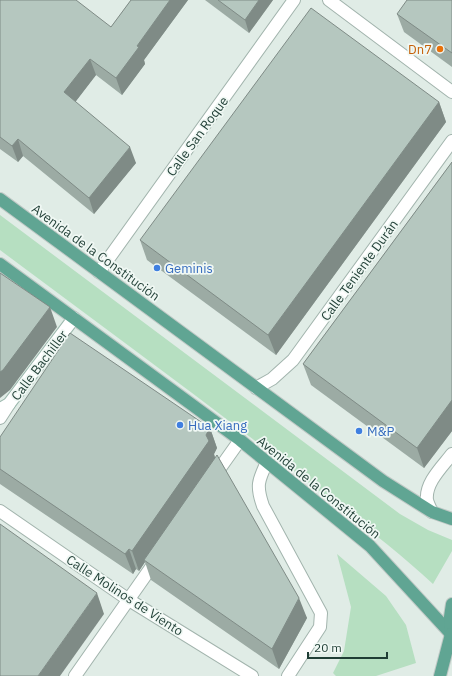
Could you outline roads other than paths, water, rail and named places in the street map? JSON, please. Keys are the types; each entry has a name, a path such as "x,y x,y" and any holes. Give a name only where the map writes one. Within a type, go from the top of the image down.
{"main road":[{"name":"Avenida de la Constitución","path":"0,199 383,481 432,512 452,519"},
{"name":"Avenida de la Constitución","path":"0,264 240,440 370,546 451,636"},
{"path":"440,676 451,636 450,617 452,604"}],"street":[{"name":"Calle San Roque","path":"99,272 294,0"},
{"path":"329,0 452,92"},
{"name":"Calle Teniente Durán","path":"256,388 272,379 293,360 452,141"},
{"name":"Calle Bachiller","path":"0,418 5,406 74,318"},
{"path":"209,485 240,440"},
{"path":"432,512 427,502 427,494 431,482 452,454"},
{"path":"267,462 260,478 258,492 263,506 321,613 320,628 288,676"},
{"name":"Calle Molinos de Viento","path":"0,511 128,600 252,676"},
{"path":"75,676 164,549"}],"place":[{"name":"Dn7","path":"440,49"},
{"name":"Geminis","path":"157,268"},
{"name":"Hua Xiang","path":"180,425"},
{"name":"M&P","path":"359,431"}]}
